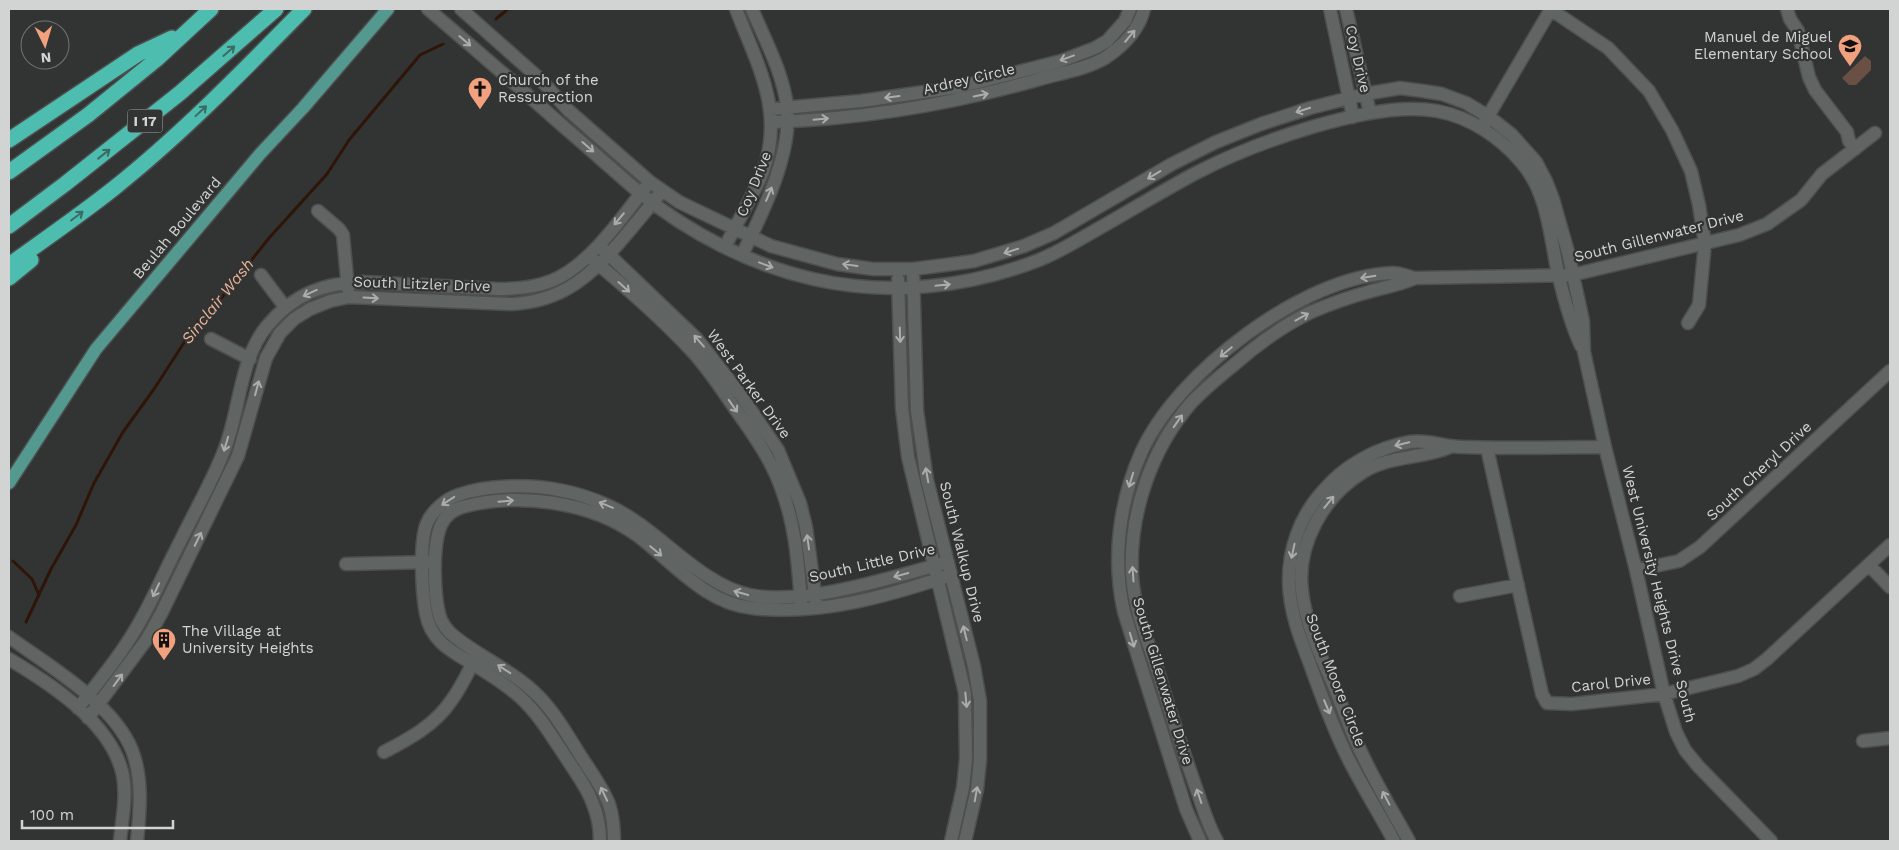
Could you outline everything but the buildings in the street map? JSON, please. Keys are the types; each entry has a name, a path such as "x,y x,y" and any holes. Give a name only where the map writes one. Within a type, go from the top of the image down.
{"highway":[{"name":"I 17","path":"9,172 88,115 157,59 212,9"},
{"name":"I 17","path":"9,226 180,93 276,9"},
{"path":"9,265 114,188 166,143 247,67 304,9"},
{"path":"9,140 138,54 187,31"},
{"path":"9,278 46,248 59,229"}],"main road":[{"name":"Beulah Boulevard","path":"9,483 96,349 260,154 303,108 388,9"}],"street":[{"name":"West University Heights Drive South","path":"428,9 641,193 681,222 725,247 776,268 814,280 856,286 914,287 977,280 1040,260 1205,169 1285,136 1353,117 1395,110 1426,109 1456,116 1481,128 1499,140 1522,163 1538,188 1543,202 1558,275 1572,324 1584,352 1664,694 1676,732 1685,750 1698,766 1771,841"},
{"name":"West University Heights Drive South","path":"461,9 540,79 568,110 650,182 678,202 733,230 771,246 837,264 873,269 913,269 974,261 1024,246 1054,233 1172,164 1216,142 1261,124 1310,108 1365,94 1400,88 1442,94 1466,103 1488,116 1512,135 1536,162 1546,181 1565,243 1583,321 1584,352"},
{"name":"Coy Drive","path":"725,247 762,172 768,152 772,122 767,88 736,9"},
{"name":"Coy Drive","path":"742,255 785,151 788,108 784,89 752,9"},
{"name":"Ardrey Circle","path":"771,109 861,101 958,87 1061,61 1095,48 1107,41 1125,21 1130,9"},
{"name":"Ardrey Circle","path":"772,122 882,114 1000,91 1074,69 1103,59 1118,49 1134,32 1144,9"},
{"name":"Coy Drive","path":"1330,9 1353,117"},
{"name":"Coy Drive","path":"1346,9 1370,114"},
{"path":"1481,128 1551,9 1608,48 1649,91 1672,130 1691,171 1705,243 1699,305 1688,323"},
{"path":"1787,9 1790,19 1798,31 1809,77 1815,90 1847,132 1854,150"},
{"name":"South Gillenwater Drive","path":"1200,841 1186,809 1149,694 1119,590 1119,537 1123,508 1137,462 1158,421 1177,397 1200,374 1257,326 1314,295 1364,276 1395,273 1416,278 1572,275 1739,235 1766,224 1801,200 1822,174 1875,133"},
{"name":"South Litzler Drive","path":"78,708 143,617 225,450 250,359 266,328 286,307 318,289 348,282 520,289 551,281 563,275 598,245 650,182"},
{"name":"South Litzler Drive","path":"88,718 99,706 147,639 156,623 238,456 266,358 280,332 294,319 310,309 349,296 526,304 546,300 567,290 585,278 599,265 662,191"},
{"path":"318,211 340,229 343,235 349,296"},
{"name":"West Parker Drive","path":"598,245 697,339 740,394 778,450 800,503 806,527 817,608"},
{"name":"West Parker Drive","path":"587,255 673,331 692,352 724,393 767,456 776,475 790,517 795,541 802,609"},
{"name":"South Walkup Drive","path":"898,269 904,431 913,484 962,677 966,712 966,759 963,788 951,841"},
{"name":"South Walkup Drive","path":"913,269 917,412 927,480 974,666 980,701 980,760 977,788 965,841"},
{"path":"261,275 286,307"},
{"name":"South Gillenwater Drive","path":"1217,841 1203,809 1176,732 1138,606 1132,576 1132,546 1140,497 1159,451 1172,429 1190,405 1208,386 1254,348 1279,330 1310,313 1347,298 1396,286 1416,278"},
{"path":"211,338 250,359"},
{"name":"South Cheryl Drive","path":"1636,570 1679,561 1696,551 1890,370"},
{"name":"South Moore Circle","path":"1394,841 1350,760 1297,630 1289,584 1291,559 1296,537 1315,499 1346,468 1373,453 1412,442 1435,442 1450,447 1487,448 1606,447"},
{"name":"South Moore Circle","path":"1409,841 1362,754 1313,636 1301,589 1302,561 1317,519 1330,500 1362,472 1378,464 1396,459 1436,453 1450,447"},
{"name":"Carol Drive","path":"1487,448 1542,694 1547,704 1572,704 1664,694 1738,676 1767,659 1890,545"},
{"path":"1137,462 1152,468"},
{"name":"South Little Drive","path":"600,841 600,827 595,806 588,792 540,719 521,698 495,678 452,635 439,615 423,538 433,513 442,504 457,495 502,488 558,490 608,505 635,520 711,579 727,589 750,596 777,597 847,589 948,562"},
{"name":"South Little Drive","path":"429,562 441,524 449,513 460,508 511,500 537,501 589,511 620,524 638,536 695,584 714,597 729,604 751,608 780,610 839,605 951,575"},
{"path":"346,564 429,562"},
{"path":"1869,565 1890,587"},
{"path":"1460,596 1518,585"},
{"path":"9,638 88,695 116,723 132,750 139,779 141,803 137,841"},
{"path":"384,752 426,727 438,717 451,701 475,658"},
{"name":"South Little Drive","path":"475,658 512,674 549,707 602,788 612,817 614,841"},
{"path":"9,659 32,673 78,708 104,734 117,758 123,776 124,800 120,841"},
{"path":"1863,741 1890,738"}],"shaded area":[{"path":"1865,56 1871,61 1871,70 1856,85 1849,85 1842,78"}],"waterway":[{"name":"Sinclair Wash","path":"496,19 508,9"},
{"name":"Sinclair Wash","path":"26,622 51,569 76,525 94,483 123,432 154,389 200,318 208,315 269,238 327,174 349,140 420,55 443,44"},
{"path":"13,561 32,579 39,595"}],"place":[{"name":"Manuel de Miguel Elementary School","path":"1850,67"},
{"name":"Church of the Ressurection","path":"480,110"},
{"name":"The Village at University Heights","path":"164,661"}]}
